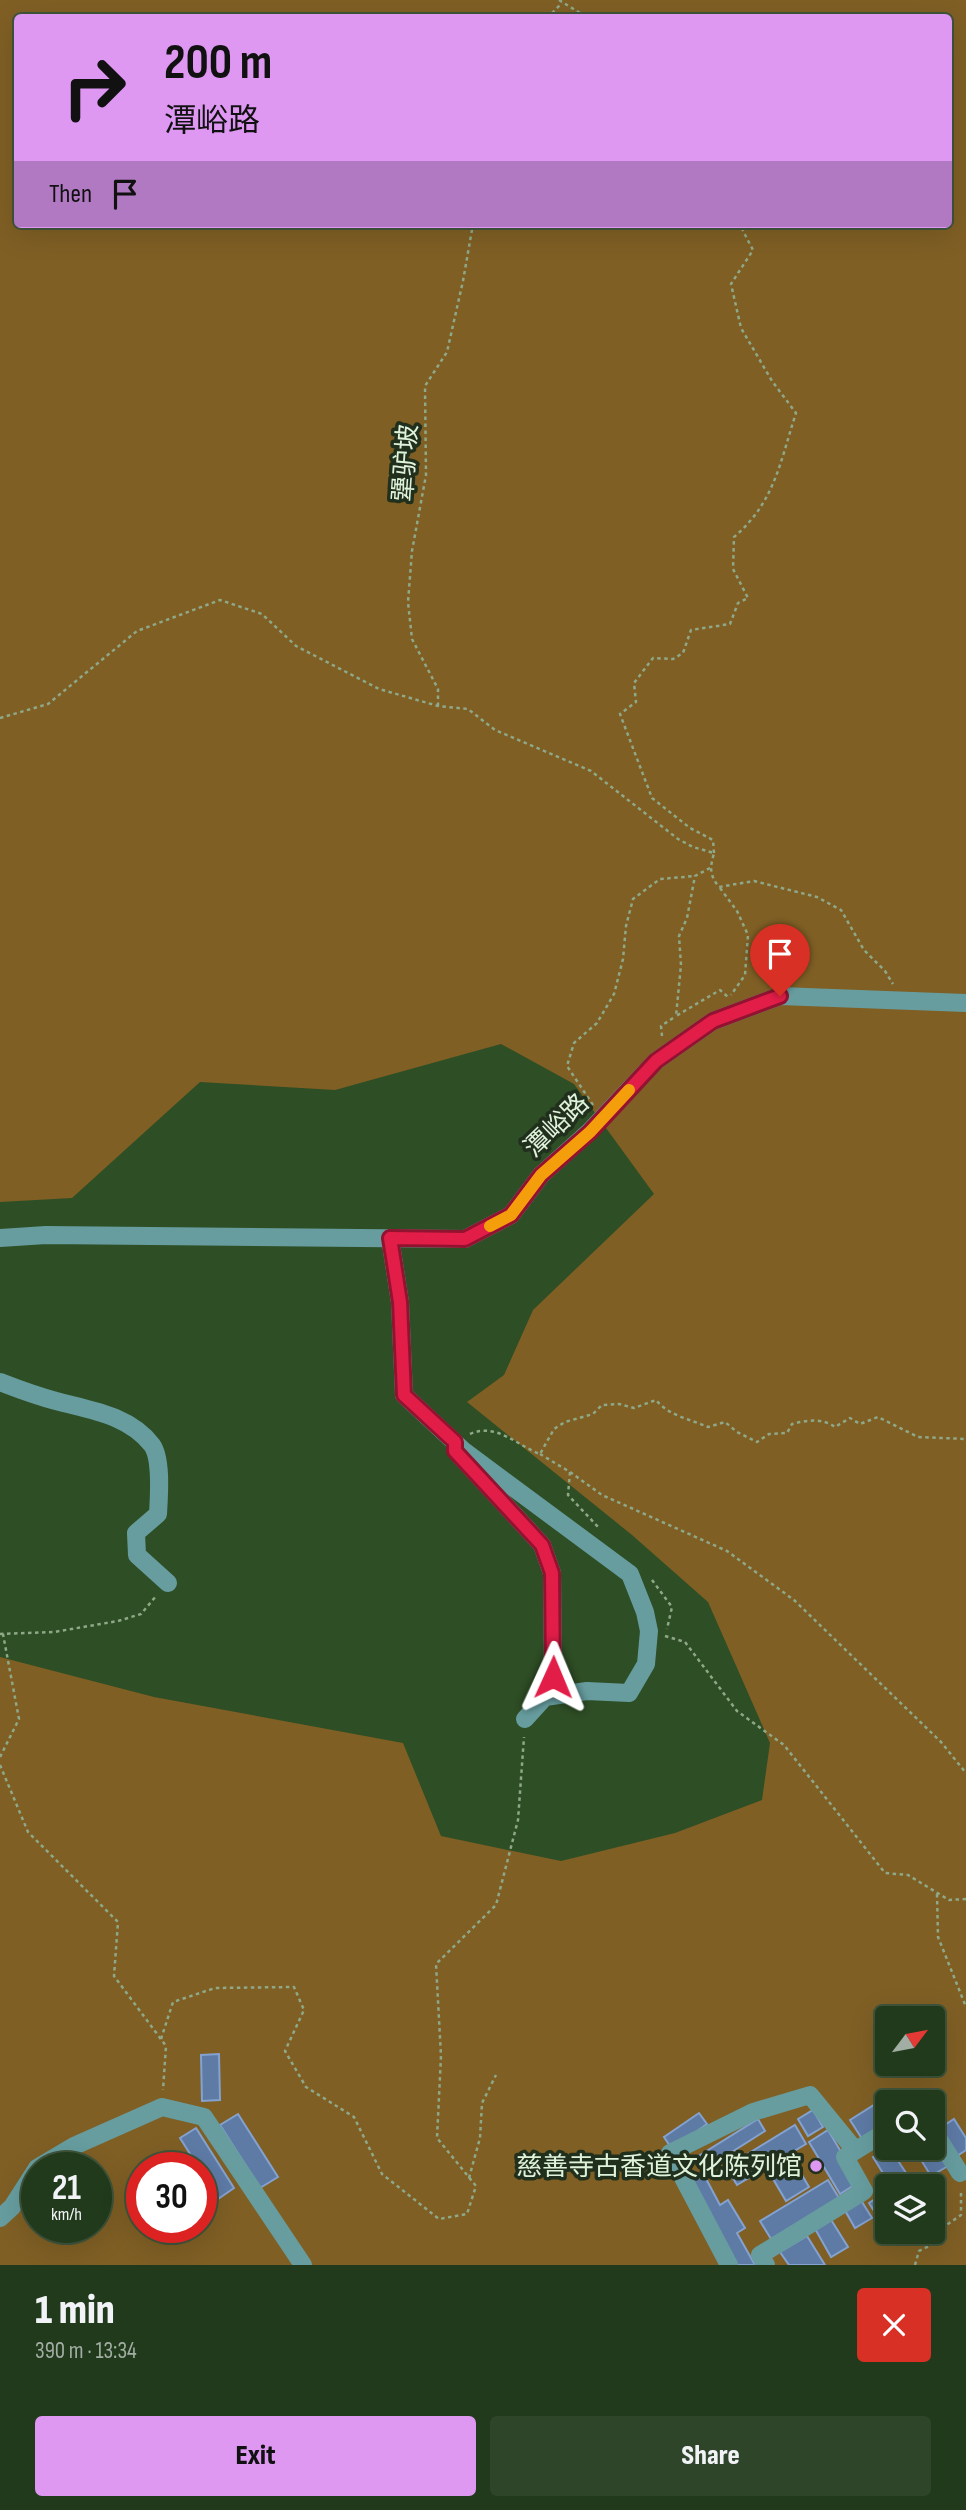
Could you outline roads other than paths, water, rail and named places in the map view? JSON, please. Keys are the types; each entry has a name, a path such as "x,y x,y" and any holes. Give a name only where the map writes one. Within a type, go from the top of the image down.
{"street":[{"name":"潭峪路","path":"0,1238 46,1235 465,1239 511,1215 541,1175 603,1118 656,1061 713,1021 780,996 905,1003 966,1003"},
{"path":"390,1238 400,1302 404,1395 455,1442 630,1574 645,1612 649,1631 646,1664 629,1693 587,1690 545,1697"},
{"path":"0,1382 126,1422 153,1446 159,1476 158,1514 136,1532 136,1555 168,1583"},
{"path":"455,1442 455,1451 542,1545 552,1573 553,1677 545,1697 525,1719"},
{"path":"729,2265 670,2153 753,2112 810,2095 855,2150"},
{"path":"0,2218 12,2207 37,2168 74,2146 162,2107 204,2117 303,2265"},
{"path":"766,2265 760,2255 864,2191 845,2157 875,2138"},
{"path":"945,2149 960,2173"}],"place":[{"name":"慈善寺古香道文化陈列馆","path":"816,2166"}]}
